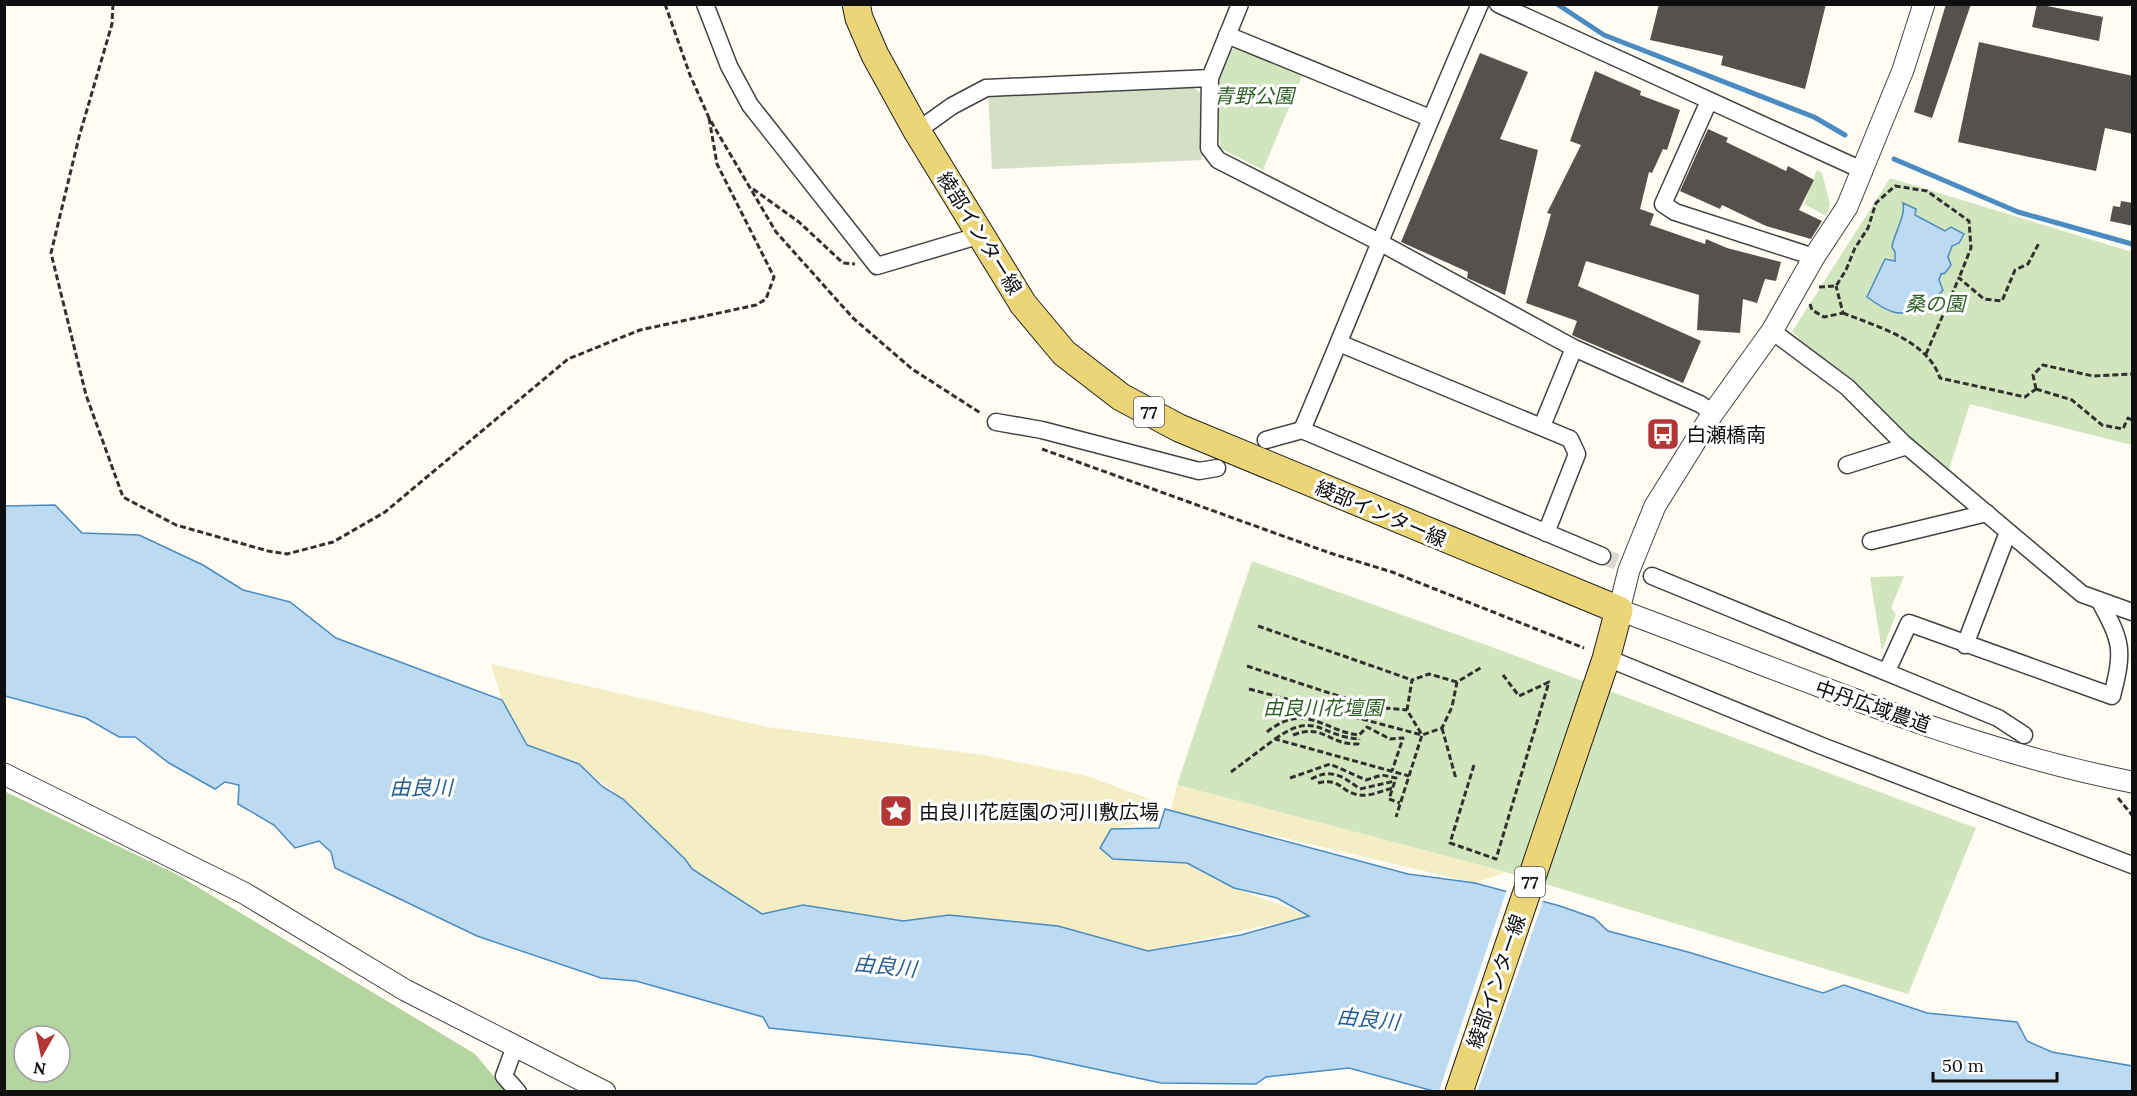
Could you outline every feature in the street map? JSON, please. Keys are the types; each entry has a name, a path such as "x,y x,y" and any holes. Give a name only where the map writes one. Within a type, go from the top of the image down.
{"main road":[{"name":"綾部インター線","path":"856,4 859,18 875,55 917,131 1023,304 1064,353 1121,397 1179,428 1619,610 1609,667 1459,1092"}],"street":[{"path":"705,4 729,66 750,105 784,145 828,207 877,266 981,235"},
{"path":"1240,4 1210,78 1209,148 1218,160 1381,243 1574,348 1700,404 1713,413"},
{"path":"1302,430 1381,243 1430,118 1480,4"},
{"path":"1498,4 1864,171"},
{"path":"1619,610 1629,570 1654,506 1713,413 1772,331 1814,257 1847,207 1864,171 1903,70 1924,4"},
{"path":"1227,35 1430,118"},
{"path":"917,131 952,106 986,88 1210,78"},
{"path":"1709,101 1663,204 1675,212 1814,257"},
{"path":"1772,331 1846,387 1907,446 2082,594 2133,612"},
{"path":"1339,343 1570,439 1577,454 1546,533"},
{"path":"1542,426 1574,348"},
{"path":"996,422 1042,430 1199,471 1217,468"},
{"path":"1266,440 1302,430 1602,556"},
{"path":"1846,465 1907,446"},
{"path":"1871,541 1986,513"},
{"path":"1965,645 2008,532"},
{"path":"1652,576 1998,718 2024,735"},
{"path":"1887,671 1909,623 2112,696 2120,663 2119,636 2099,600"},
{"name":"中丹広域農道","path":"1619,610 1842,697 2046,763 2133,782"},
{"path":"1609,667 2133,865"},
{"path":"4,774 244,893 395,985 605,1092"},
{"path":"514,1046 504,1076 518,1092"}],"path":[{"path":"113,4 112,24 79,137 51,254 86,395 123,497 176,525 268,551 287,554 333,542 385,512 568,359 640,330 756,305 766,299 774,277 717,164 710,118"},
{"path":"665,4 690,75 710,118 776,232 853,318 912,369 996,422"},
{"path":"1843,313 1836,286 1868,228 1876,202 1895,186 1927,191 1969,221 1971,248 1926,354"},
{"path":"752,189 799,222 843,263 877,266"},
{"path":"1871,198 1876,202"},
{"path":"1959,278 1984,299 2002,301 2015,270 2028,264 2039,243"},
{"path":"1814,287 1836,286"},
{"path":"1807,297 1812,310 1824,317 1843,313 1878,327 1926,354 1936,367 1940,378 2025,397 2036,389"},
{"path":"2036,389 2033,375 2043,365 2093,376 2133,374"},
{"path":"2036,389 2072,400 2102,425 2123,429 2128,418 2133,420"},
{"path":"1034,444 1053,455 1086,467 1330,553 1392,572 1584,648"},
{"path":"1258,626 1412,680 1429,674 1457,682 1482,667"},
{"path":"1247,666 1372,707 1407,710"},
{"path":"1474,765 1450,843 1496,859 1549,682 1519,696 1503,675"},
{"path":"1396,817 1422,735 1407,710 1412,680"},
{"path":"1456,779 1442,728 1452,707 1457,682"},
{"path":"1249,689 1422,735 1442,728"},
{"path":"1267,732 1274,727 1293,721 1316,719 1344,734 1359,737"},
{"path":"1231,772 1291,728 1317,724 1346,738 1359,737"},
{"path":"1293,735 1305,731 1317,731 1343,744 1358,744 1359,737 1367,727 1390,739 1403,738 1392,771"},
{"path":"1275,739 1409,776"},
{"path":"1290,778 1330,764 1366,780 1382,775 1396,778 1389,800 1400,803"},
{"path":"1311,779 1323,773 1335,773 1360,789 1395,781"},
{"path":"1317,783 1330,780 1338,782 1346,791 1362,796 1393,788"}],"green space":[{"name":"青野公園","path":"1238,48 1303,74 1263,170 1220,148 1217,82 1229,50"},
{"path":"1189,83 1200,93 1202,160 992,169 988,92"},
{"path":"1817,170 1822,173 1830,204 1826,216 1804,204"},
{"name":"桑の園","path":"1890,178 2132,252 2132,445 1970,404 1947,475 1792,332"},
{"name":"由良川花壇園","path":"1252,561 1500,650 1976,828 1908,994 1506,872 1177,785"},
{"path":"1904,576 1891,608 1896,614 1882,651 1870,577"},
{"path":"4,791 176,874 475,1054 506,1091 5,1091"}],"sand":[{"name":"由良川花庭園の河川敷広場","path":"491,664 767,727 983,755 1087,776 1160,803 1155,819 1111,830 1157,862 1187,863 1234,888 1310,916 1148,951 1058,926 949,915 903,921 803,905 762,914 692,869 685,858 614,792 579,764 527,745 502,700"},
{"path":"1177,785 1506,872 1475,883 1171,811"}],"water":[{"path":"1903,203 1916,209 1915,215 1945,231 1951,227 1964,234 1959,243 1952,246 1948,257 1951,265 1945,273 1941,274 1939,280 1943,290 1927,306 1918,304 1912,310 1899,313 1886,309 1867,297 1885,259 1895,261 1895,252 1892,247 1903,213"},
{"name":"由良川","path":"55,505 82,533 139,535 203,565 243,590 290,602 336,638 502,700 527,745 579,764 603,787 623,799 685,859 692,869 762,914 803,905 903,921 949,915 1058,926 1148,951 1241,935 1309,916 1277,898 1234,888 1187,863 1113,859 1100,848 1111,829 1159,828 1165,809 1408,874 1475,883 1560,906 1594,918 1608,931 1688,952 1823,993 1844,985 1927,1013 2017,1022 2027,1041 2052,1052 2132,1066 2132,1091 1437,1092 1349,1068 1266,1077 1256,1084 1161,1083 1030,1055 769,1028 763,1017 636,981 601,978 477,936 335,868 331,852 319,841 295,848 274,825 238,804 239,785 225,782 215,789 169,763 135,737 119,737 86,718 5,696 4,506"}],"pier":[{"path":"1507,889 1544,898 1477,1092 1439,1091"}],"building":[{"path":"1659,4 1826,4 1805,89 1721,65 1723,56 1650,40"},
{"path":"1946,4 1971,4 1932,118 1914,112"},
{"path":"2037,4 2103,17 2099,41 2032,27"},
{"path":"1979,42 2133,76 2133,134 2105,128 2096,171 1958,142"},
{"path":"1480,53 1528,72 1500,139 1538,150 1505,295 1467,278 1468,272 1401,242"},
{"path":"1595,71 1641,91 1640,95 1680,110 1667,150 1663,149 1652,173 1649,172 1640,209 1654,214 1650,225 1705,244 1706,239 1727,248 1781,262 1776,281 1765,279 1757,303 1743,299 1740,333 1697,330 1699,295 1586,261 1578,286 1701,341 1683,383 1572,335 1577,321 1526,303 1551,214 1547,213 1581,145 1570,141"},
{"path":"1708,129 1728,138 1726,142 1786,171 1788,166 1814,180 1799,210 1822,221 1811,239 1766,226 1722,205 1720,209 1680,191"},
{"path":"2121,201 2133,203 2133,226 2110,221 2113,206 2120,207"}],"waterway":[{"path":"1557,4 1604,35 1814,117 1845,135"},
{"path":"1894,159 2018,212 2132,244"}],"tunnel":[{"path":"1602,556 1652,576"}],"place":[{"name":"白瀬橋南","path":"1663,434"},
{"name":"由良川花庭園の河川敷広場","path":"896,811"}]}
